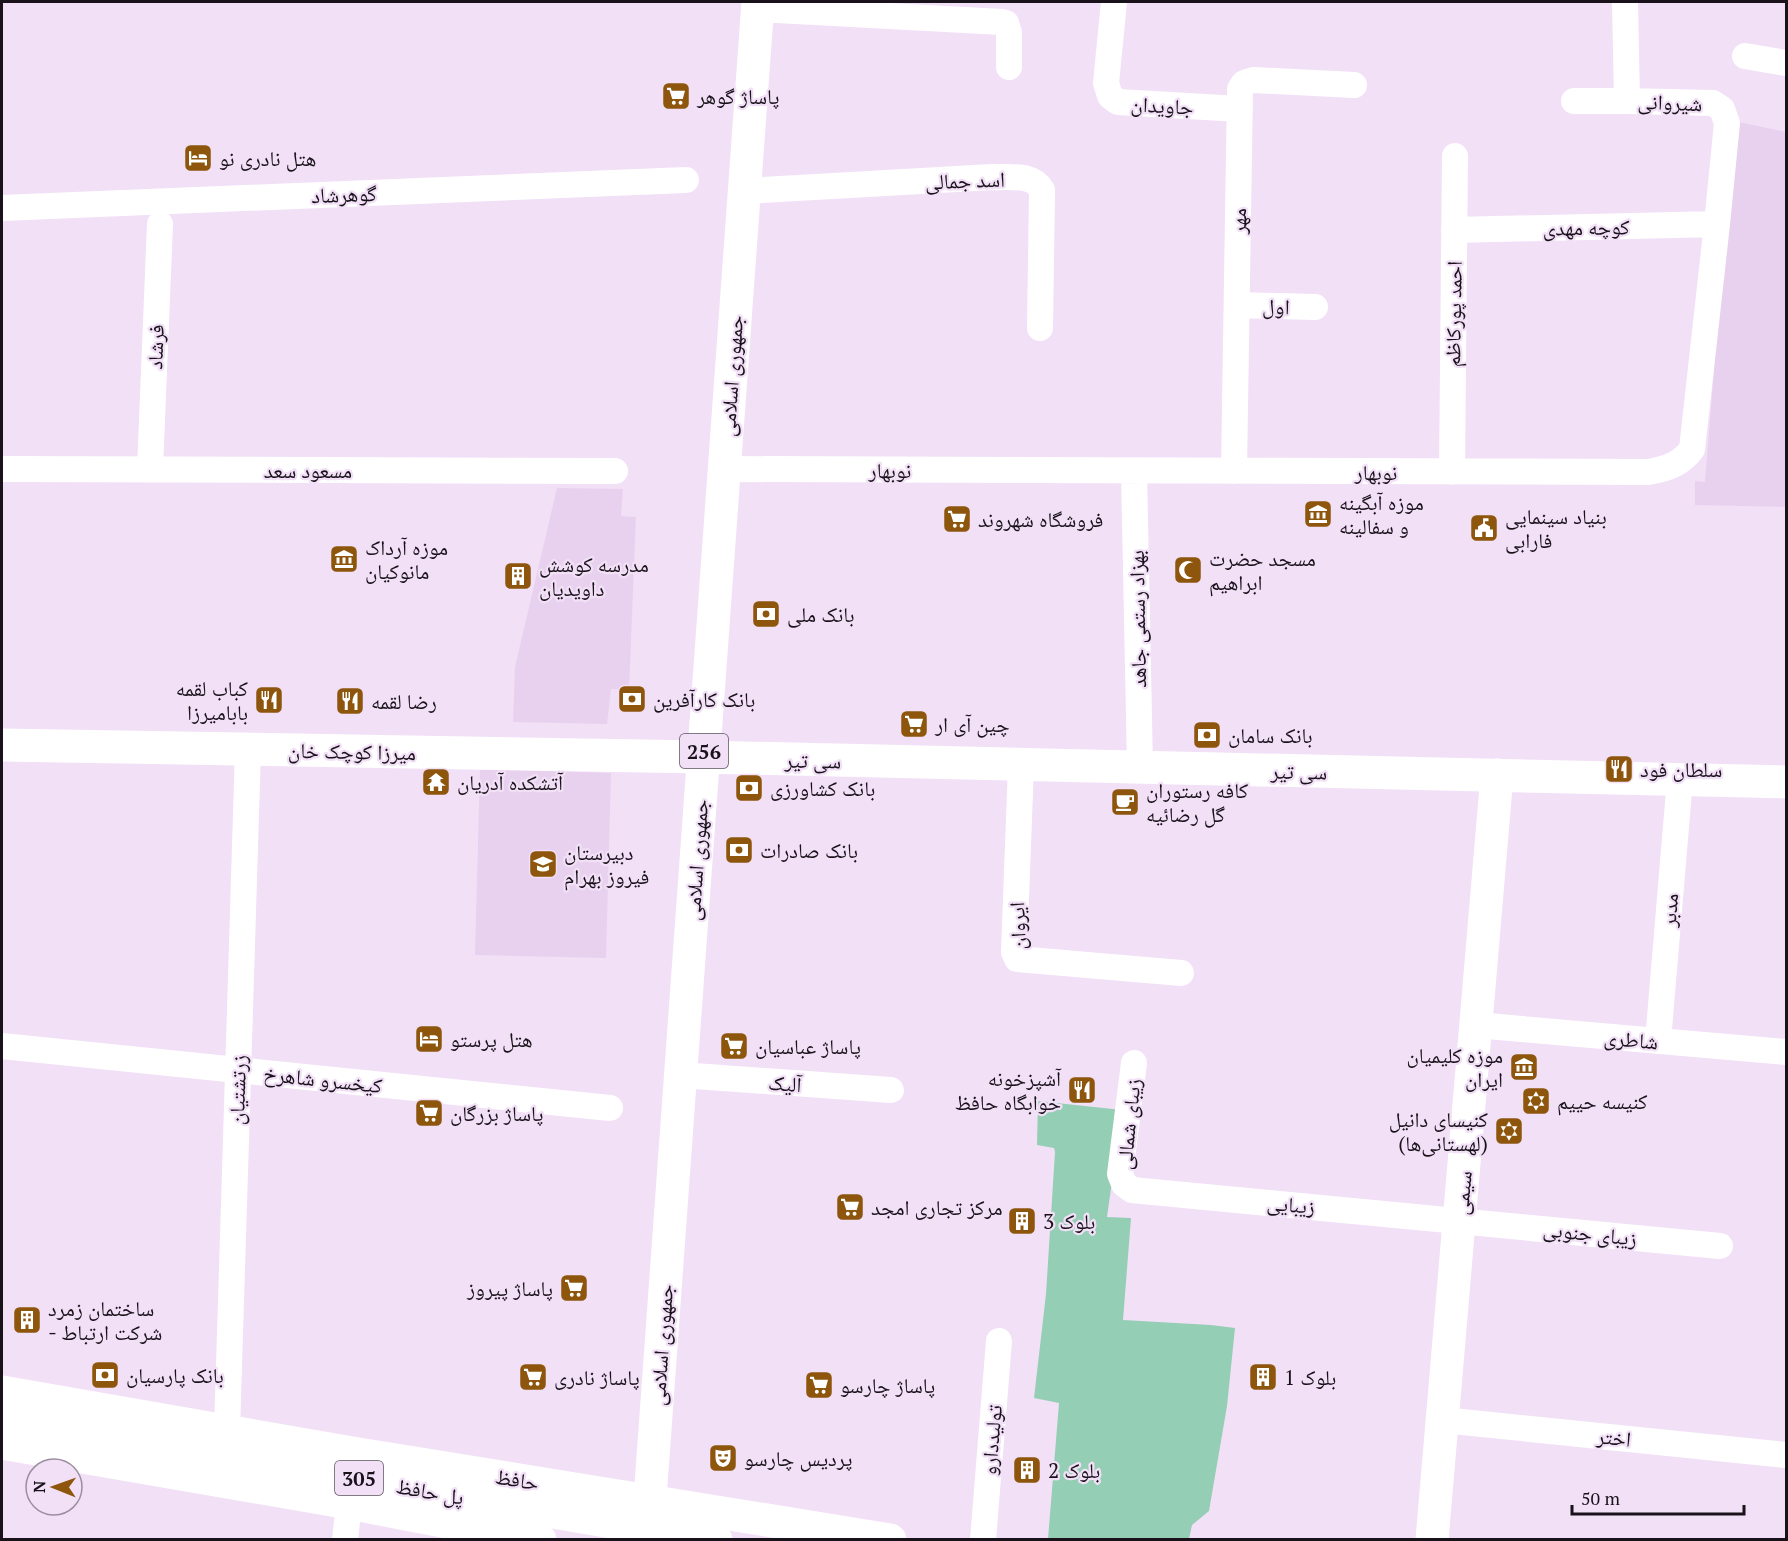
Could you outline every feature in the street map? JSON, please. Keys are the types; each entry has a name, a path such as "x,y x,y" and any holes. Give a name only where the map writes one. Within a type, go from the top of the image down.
{"main road":[{"name":"جمهوری اسلامی","path":"647,1539 758,5"},
{"name":"میرزا کوچک خان","path":"2,745 703,757"},
{"name":"سی تیر","path":"703,757 1786,782"},
{"name":"سیمی","path":"1432,1539 1497,775"},
{"name":"حافظ","path":"2,1392 650,1501 812,1534 890,1539"},
{"name":"پل حافظ","path":"2,1417 716,1539"},
{"path":"2,1443 540,1539"}],"street":[{"name":"جاویدان","path":"1114,2 1106,83 1110,96 1118,102 1240,109"},
{"name":"شیروانی","path":"1625,2 1628,101 1713,103 1722,109 1726,123"},
{"path":"758,5 1006,23 1009,67"},
{"path":"1744,56 1786,63"},
{"name":"مهر","path":"1234,471 1240,89 1244,83 1253,80 1354,85"},
{"path":"1575,101 1628,101"},
{"name":"نوبهار","path":"724,469 1648,472 1664,469 1686,457 1692,449 1718,224 1726,123"},
{"name":"احمد پورکاظم","path":"1452,472 1455,156"},
{"name":"اسد جمالی","path":"744,191 992,177 1028,178 1038,183 1042,190 1040,328"},
{"name":"گوهرشاد","path":"2,208 686,180"},
{"name":"فرشاد","path":"150,469 160,224"},
{"name":"کوچه مهدی","path":"1454,230 1718,224"},
{"name":"اول","path":"1237,305 1315,308"},
{"name":"مسعود سعد","path":"2,469 615,471"},
{"name":"بهزاد رستمی جاهد","path":"1134,471 1140,767"},
{"name":"زرتشتیان","path":"227,1431 248,750"},
{"name":"ایروان","path":"1021,765 1014,952 1017,959 1181,973"},
{"name":"مدبر","path":"1658,1041 1680,779"},
{"name":"شاطری","path":"1476,1025 1786,1052"},
{"name":"کیخسرو شاهرخ","path":"2,1046 609,1108"},
{"name":"زیبای شمالی","path":"1124,1184 1120,1174 1134,1063"},
{"name":"آلیک","path":"680,1075 891,1090"},
{"name":"زیبایی","path":"1124,1184 1132,1190 1459,1220"},
{"name":"زیبای جنوبی","path":"1459,1220 1720,1245"},
{"name":"تولیددارو","path":"983,1539 999,1341"},
{"name":"اختر","path":"1442,1420 1786,1455"},
{"path":"345,1539 348,1503"}],"shaded area":[{"path":"1739,122 1786,132 1786,507 1695,505 1695,481 1705,482 1718,320"},
{"path":"557,488 623,489 621,516 636,517 629,690 611,689 607,724 513,722 515,667"},
{"name":"دبیرستان فیروز بهرام","path":"480,769 611,773 606,958 475,955"}],"green space":[{"path":"1038,1101 1122,1110 1107,1217 1131,1218 1123,1320 1235,1328 1227,1406 1209,1511 1192,1525 1189,1539 1048,1539 1059,1403 1034,1398 1046,1294 1055,1152 1054,1148 1037,1145"}],"place":[{"name":"پاساژ گوهر","path":"676,96"},
{"name":"هتل نادری نو","path":"198,158"},
{"name":"موزه آبگینه و سفالینه","path":"1318,514"},
{"name":"فروشگاه شهروند","path":"957,519"},
{"name":"بنیاد سینمایی فارابی","path":"1484,528"},
{"name":"موزه آرداک مانوکیان","path":"344,559"},
{"name":"مسجد حضرت ابراهیم","path":"1188,570"},
{"name":"مدرسه کوشش داویدیان","path":"518,576"},
{"name":"بانک ملی","path":"766,614"},
{"name":"بانک کارآفرین","path":"632,699"},
{"name":"کباب لقمه بابامیرزا","path":"269,700"},
{"name":"رضا لقمه","path":"350,701"},
{"name":"چین آی ار","path":"914,724"},
{"name":"بانک سامان","path":"1207,735"},
{"name":"سلطان فود","path":"1619,769"},
{"name":"آتشکده آدریان","path":"436,782"},
{"name":"بانک کشاورزی","path":"749,788"},
{"name":"کافه رستوران گل رضائیه","path":"1125,802"},
{"name":"بانک صادرات","path":"739,850"},
{"name":"دبیرستان فیروز بهرام","path":"543,864"},
{"name":"هتل پرستو","path":"429,1039"},
{"name":"پاساژ عباسیان","path":"734,1046"},
{"name":"موزه کلیمیان ایران","path":"1524,1067"},
{"name":"آشپزخونه خوابگاه حافظ","path":"1082,1090"},
{"name":"کنیسه حییم","path":"1536,1101"},
{"name":"پاساژ بزرگان","path":"429,1113"},
{"name":"کنیسای دانیل (لهستانی‌ها)","path":"1509,1131"},
{"name":"مرکز تجاری امجد","path":"850,1207"},
{"name":"بلوک 3","path":"1022,1221"},
{"name":"پاساژ پیروز","path":"574,1288"},
{"name":"ساختمان زمرد - شرکت ارتباط","path":"27,1320"},
{"name":"بانک پارسیان","path":"105,1375"},
{"name":"پاساژ نادری","path":"533,1377"},
{"name":"بلوک 1","path":"1263,1377"},
{"name":"پاساژ چارسو","path":"819,1385"},
{"name":"پردیس چارسو","path":"723,1458"},
{"name":"بلوک 2","path":"1027,1470"}]}
